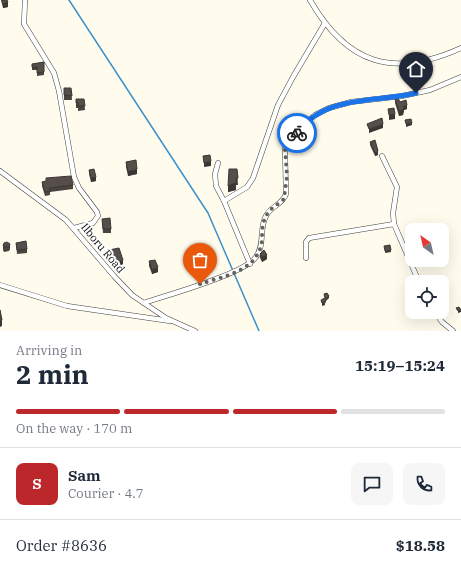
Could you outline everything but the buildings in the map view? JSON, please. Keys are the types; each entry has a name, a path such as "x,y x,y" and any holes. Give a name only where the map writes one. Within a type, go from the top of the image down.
{"street":[{"path":"25,0 24,24 54,73 59,91 74,177 79,188 97,212 98,216 93,223 74,228"},
{"path":"310,0 325,23 341,41 358,54 397,64 436,58 461,48"},
{"path":"224,201 249,186 278,105 325,23"},
{"path":"144,304 234,273 250,264 257,256 261,248 265,218 270,210 284,199 287,176 285,149 308,119 328,108 351,102 402,96 430,90 461,77"},
{"path":"382,156 397,187 393,210 394,224 416,275"},
{"path":"218,163 214,180 250,264"},
{"name":"Ilboru Road","path":"0,171 49,206 74,228 114,276 126,289 144,304 174,322 195,331"},
{"path":"306,258 306,242 309,238 394,224"},
{"path":"0,285 67,306 174,322"},
{"path":"440,319 446,326 453,331"}],"waterway":[{"path":"69,0 208,213 259,331"}],"way so far":[{"path":"200,284 234,273 250,264 257,256 261,248 262,231 265,218 270,210 284,199 286,194 287,176 285,149 297,133"}],"route":[{"path":"297,133 308,119 328,108 351,102 416,93"}]}
